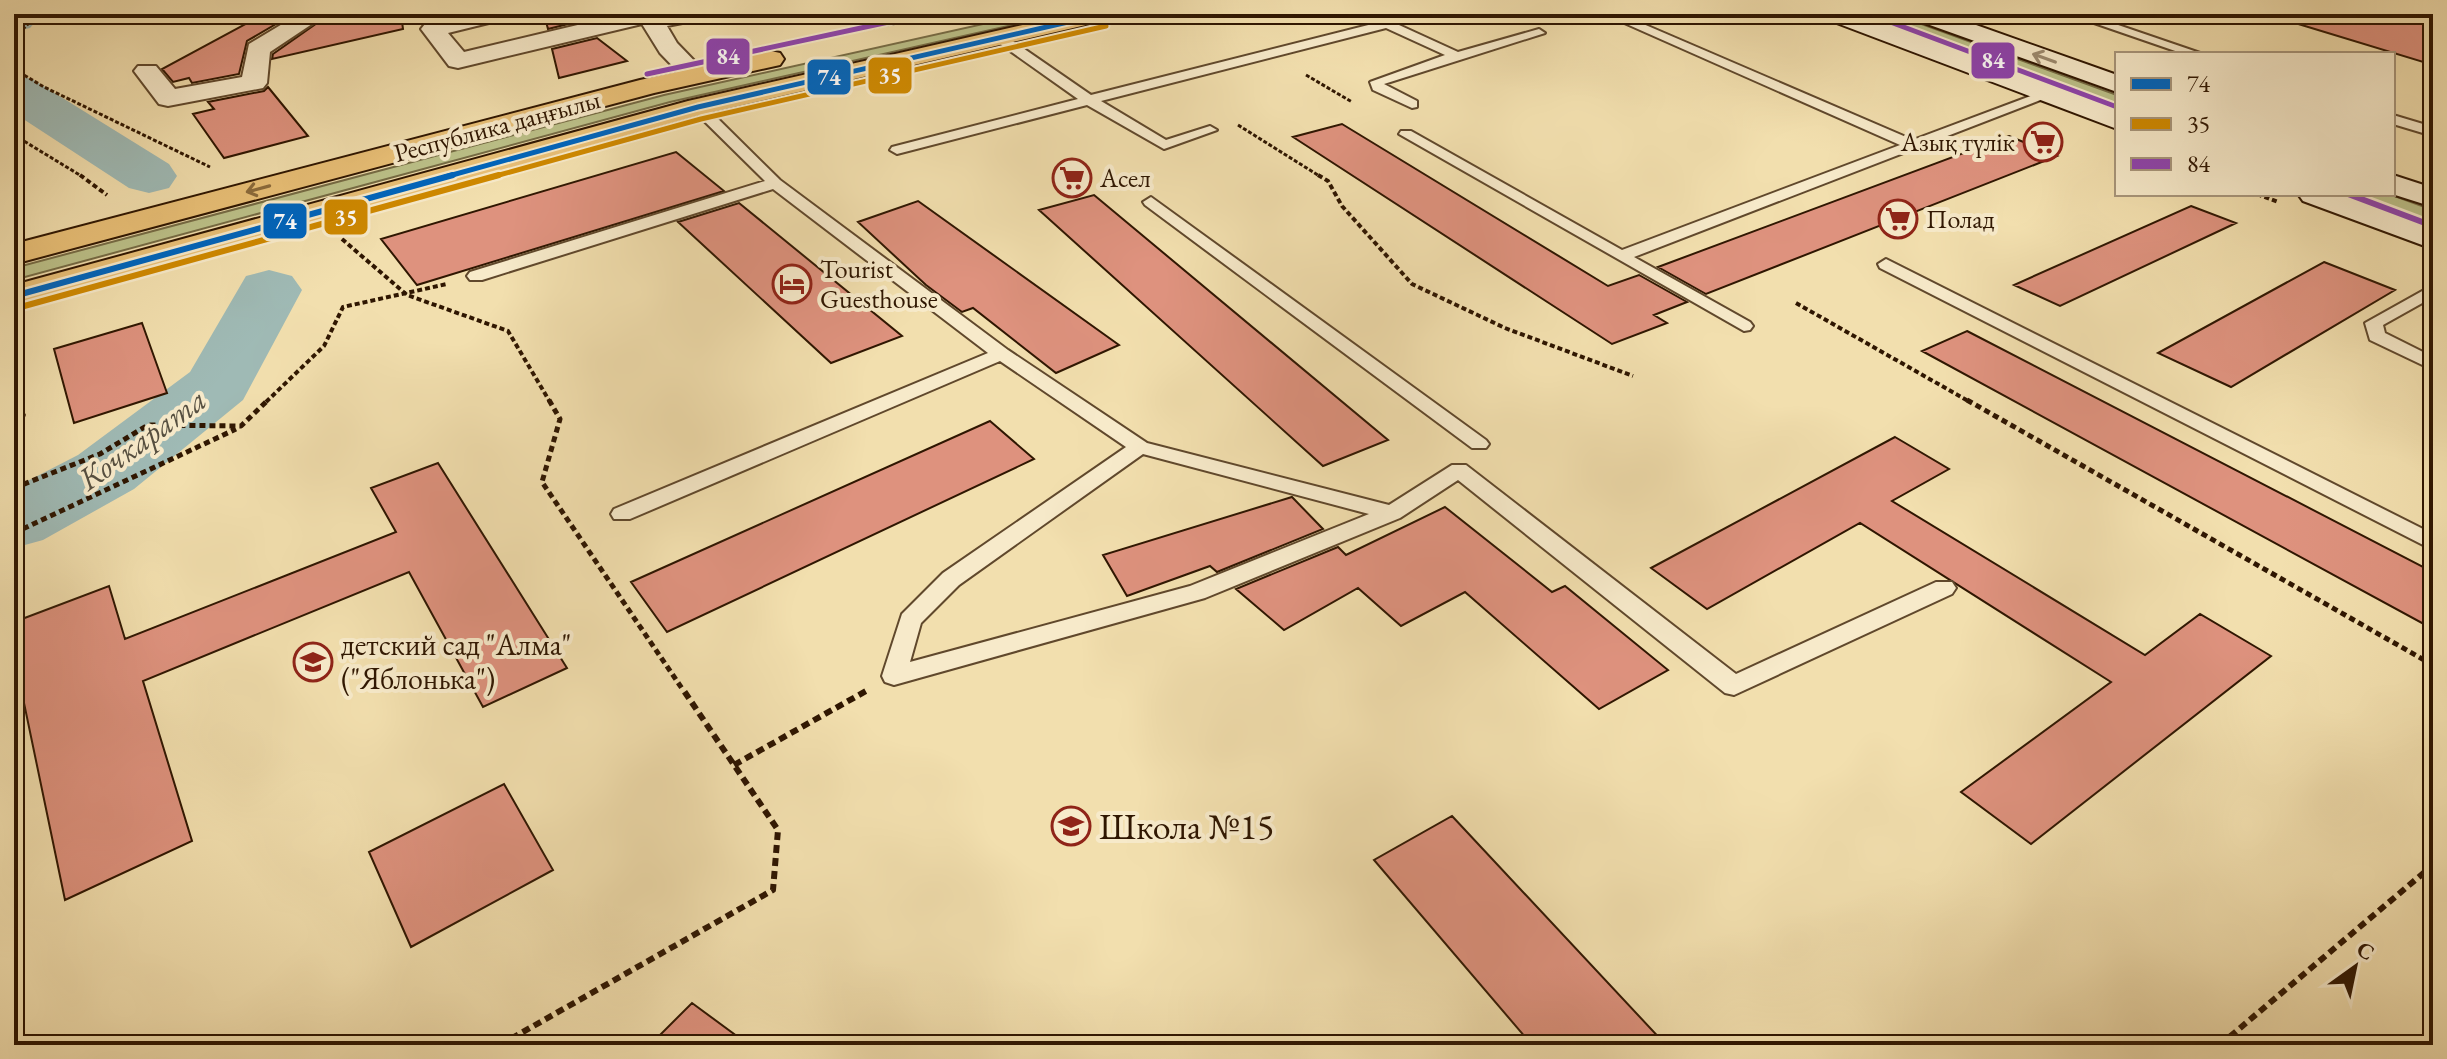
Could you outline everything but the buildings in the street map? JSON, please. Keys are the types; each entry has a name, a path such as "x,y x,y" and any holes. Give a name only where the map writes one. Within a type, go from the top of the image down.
{"main road":[{"name":"Республика даңғылы","path":"14,254 697,91 1000,38 1103,14"},
{"name":"Республика даңғылы","path":"14,296 697,91 975,15"}],"street":[{"path":"147,71 168,98 254,83 258,49 315,14"},
{"path":"497,14 433,29 458,61 653,14 653,22 697,91"},
{"path":"653,22 695,14"},
{"path":"1835,14 2115,119"},
{"path":"1922,14 2115,83"},
{"path":"2395,185 2433,198"},
{"path":"2319,196 2433,239"}],"lane":[{"path":"1610,14 1914,146"},
{"path":"2074,14 2191,52"},
{"path":"897,150 1414,15"},
{"path":"1388,24 1457,56"},
{"path":"1412,104 1378,87 1377,82 1539,33"},
{"path":"1000,38 1089,100 1164,145 1210,130"},
{"path":"697,91 775,183 1001,354 1140,447 1392,513"},
{"path":"1620,256 2049,94"},
{"path":"2395,120 2433,132"},
{"path":"1406,134 1744,326"},
{"path":"476,276 775,183"},
{"path":"1151,202 1479,444"},
{"path":"1886,264 2433,543"},
{"path":"2433,290 2374,323 2376,336 2433,364"},
{"path":"622,514 1001,354"},
{"path":"894,676 910,620 951,579 1140,447"},
{"path":"894,676 1197,592 1392,513 1459,470 1734,686 1944,588"}],"path":[{"path":"14,38 38,14"},
{"path":"1271,54 1352,102"},
{"path":"14,69 44,87 210,167"},
{"path":"1229,118 1328,181 1342,206 1412,284 1505,328 1633,376"},
{"path":"14,135 119,201"},
{"path":"330,230 407,295 508,331 560,419 542,482 778,830 773,890 500,1045"},
{"path":"14,533 241,426 324,346 343,307 407,295 476,276"},
{"path":"1796,303 2433,665"},
{"path":"14,488 100,454 148,425 241,426"},
{"path":"734,765 894,676"},
{"path":"2220,1045 2433,865"}],"green space":[{"path":"1028,14 1061,14 670,102 14,280 14,268 664,95"},
{"path":"1857,14 1894,14 2115,94 2115,112"},
{"path":"2341,196 2394,196 2433,210 2433,230"}],"waterway":[{"name":"Кочкарата","path":"14,18 19,14"},
{"name":"Кочкарата","path":"14,90 149,176"},
{"name":"Кочкарата","path":"14,521 106,472 218,385 269,290"}],"transit line":[{"name":"84","path":"647,74 926,14"},
{"name":"74","path":"14,296 698,107 1103,14"},
{"name":"84","path":"1869,14 2115,106"},
{"name":"35","path":"17,308 701,119 1106,26"},
{"name":"84","path":"2353,196 2433,226"}],"place":[{"name":"Азық түлік","path":"2043,142"},
{"name":"Асел","path":"1072,178"},
{"name":"Полад","path":"1898,219"},
{"name":"Tourist Guesthouse","path":"792,284"},
{"name":"детский сад \"Алма\" (\"Яблонька\")","path":"313,662"},
{"name":"Школа №15","path":"1071,826"}]}
